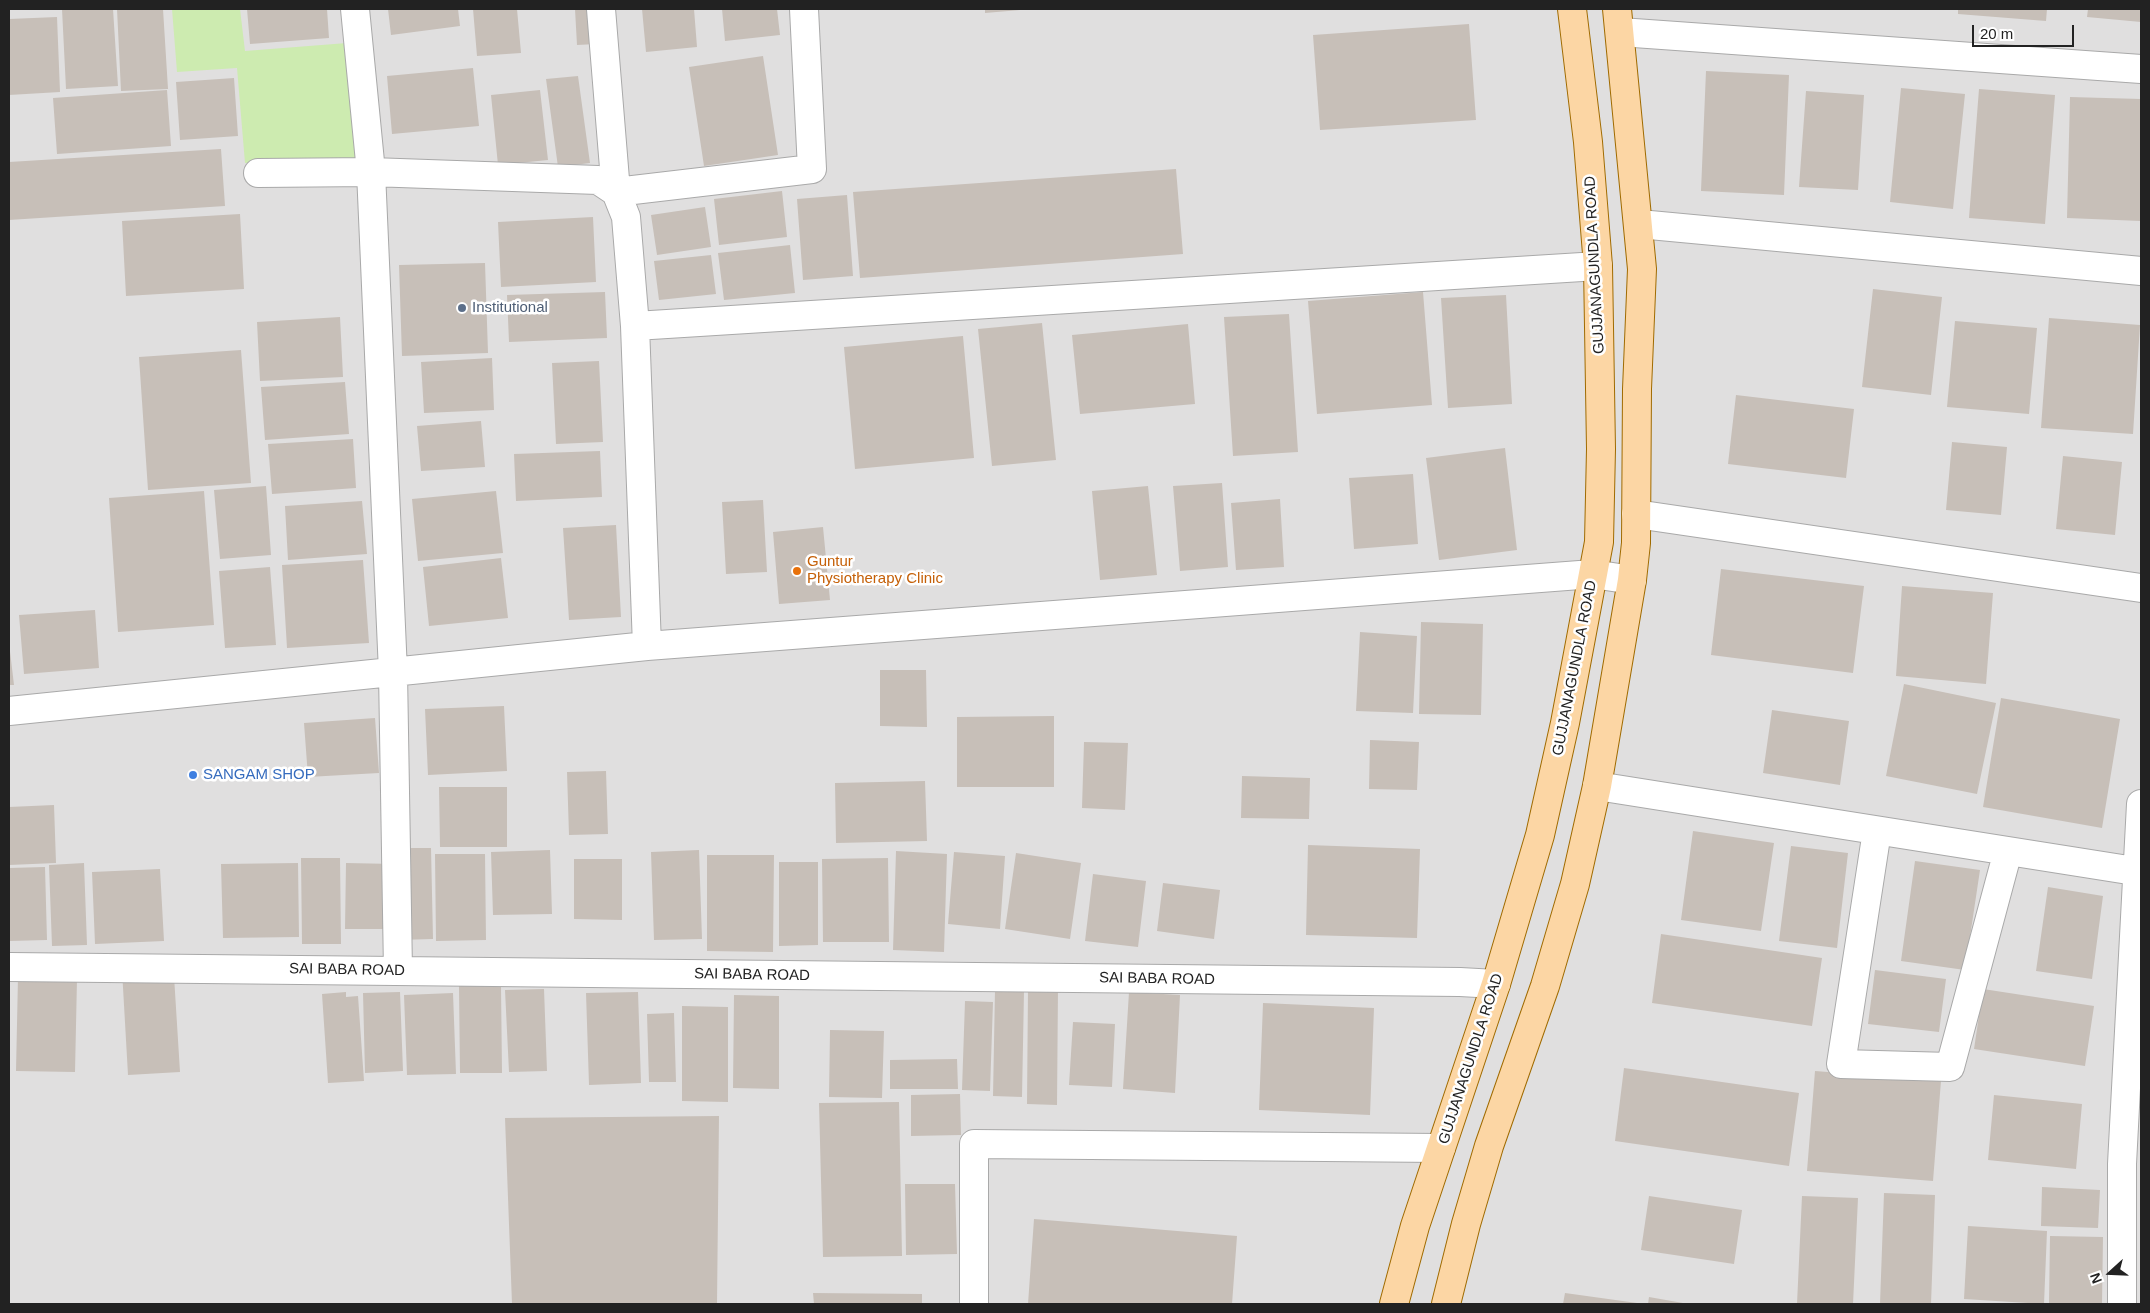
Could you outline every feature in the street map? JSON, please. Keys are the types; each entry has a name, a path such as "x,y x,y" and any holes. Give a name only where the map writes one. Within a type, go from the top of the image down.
{"main road":[{"name":"GUJJANAGUNDLA ROAD","path":"1394,1304 1415,1226 1496,984 1540,835 1599,542 1598,266 1588,142 1572,9"},
{"path":"1446,1304 1466,1224 1489,1146 1545,986 1575,884 1597,786 1632,580 1636,543 1642,269 1618,20"}],"street":[{"path":"355,9 371,172 393,672 398,971"},
{"path":"601,9 616,192 626,217 635,326 646,646"},
{"path":"258,173 371,172 598,180 616,192 812,169 804,9"},
{"path":"1618,20 2141,69"},
{"path":"1639,224 2141,271"},
{"path":"635,326 1598,266"},
{"path":"1636,514 2141,588"},
{"path":"9,710 646,646 1593,574 1632,580"},
{"path":"1597,786 2139,872"},
{"path":"2122,1304 2132,1164 2141,804"},
{"path":"1877,831 1841,1064 1950,1066 2008,851"},
{"name":"SAI BABA ROAD","path":"9,967 1430,981 1496,984"},
{"path":"974,1304 974,1144 1441,1148"}],"shaded area":[{"path":"9,9 2141,9 2141,1304 9,1304"}],"green space":[{"path":"172,9 240,9 245,51 347,43 356,158 245,163 237,68 177,72"}],"building":[{"path":"62,9 113,9 118,86 66,89"},
{"path":"117,9 163,9 168,89 121,91"},
{"path":"247,9 327,9 329,38 250,44"},
{"path":"388,9 458,9 460,26 391,35"},
{"path":"473,9 517,9 521,53 477,56"},
{"path":"575,9 614,9 616,43 577,45"},
{"path":"642,9 694,9 697,47 646,52"},
{"path":"722,9 777,9 780,35 725,41"},
{"path":"985,9 1020,9 1020,10 985,13"},
{"path":"1958,9 2047,9 2046,21 1958,14"},
{"path":"2088,9 2141,9 2141,22 2087,17"},
{"path":"57,17 60,92 9,95 9,19"},
{"path":"1469,24 1476,120 1320,130 1313,35"},
{"path":"763,56 778,155 704,166 689,67"},
{"path":"473,68 479,126 392,134 387,76"},
{"path":"1706,71 1789,75 1784,195 1701,191"},
{"path":"578,76 590,163 558,167 546,79"},
{"path":"234,78 238,136 180,140 176,82"},
{"path":"1901,88 1965,94 1953,209 1890,202"},
{"path":"1979,89 2055,95 2045,224 1969,218"},
{"path":"167,90 171,146 57,154 53,98"},
{"path":"540,90 548,160 498,165 491,95"},
{"path":"1806,91 1864,95 1858,190 1799,187"},
{"path":"2070,97 2141,99 2141,221 2067,218"},
{"path":"221,149 225,206 9,220 9,162"},
{"path":"1176,169 1183,254 860,278 853,192"},
{"path":"782,191 787,237 719,245 714,199"},
{"path":"847,195 853,276 803,280 797,199"},
{"path":"705,207 711,247 657,255 651,215"},
{"path":"240,214 244,289 126,296 122,221"},
{"path":"593,217 596,282 501,287 498,222"},
{"path":"790,245 795,293 724,300 718,253"},
{"path":"711,255 716,294 659,300 654,261"},
{"path":"485,263 488,353 402,356 399,265"},
{"path":"1873,289 1942,297 1931,395 1862,387"},
{"path":"605,292 607,338 509,342 507,295"},
{"path":"1423,292 1432,405 1317,414 1308,301"},
{"path":"1506,295 1512,404 1448,408 1441,298"},
{"path":"1289,314 1298,452 1233,456 1224,317"},
{"path":"340,317 343,377 260,381 257,322"},
{"path":"2049,318 2140,325 2133,434 2041,428"},
{"path":"1955,321 2037,328 2029,414 1947,407"},
{"path":"1042,323 1056,460 992,466 978,329"},
{"path":"1188,324 1195,404 1080,414 1072,335"},
{"path":"963,336 974,458 855,469 844,347"},
{"path":"241,350 251,483 148,490 139,357"},
{"path":"492,358 494,410 424,413 421,362"},
{"path":"599,361 603,442 556,444 552,363"},
{"path":"345,382 349,434 265,440 261,387"},
{"path":"1736,395 1854,409 1846,478 1728,464"},
{"path":"481,421 485,467 421,471 417,426"},
{"path":"353,439 356,488 272,494 268,444"},
{"path":"1952,442 2007,447 2001,515 1946,510"},
{"path":"1505,448 1517,550 1439,560 1426,458"},
{"path":"600,451 602,497 516,501 514,454"},
{"path":"2063,456 2122,462 2115,535 2056,529"},
{"path":"1413,474 1418,544 1354,549 1349,478"},
{"path":"1222,483 1228,567 1180,571 1173,486"},
{"path":"266,486 271,555 220,559 214,490"},
{"path":"1148,486 1157,575 1100,580 1092,491"},
{"path":"204,491 214,625 118,632 109,498"},
{"path":"496,491 503,553 418,561 412,499"},
{"path":"1280,499 1284,567 1236,570 1231,503"},
{"path":"763,500 767,572 726,574 722,502"},
{"path":"362,501 367,554 288,560 285,506"},
{"path":"616,525 621,617 569,620 563,528"},
{"path":"823,527 830,600 779,604 773,532"},
{"path":"501,558 508,618 429,626 423,567"},
{"path":"363,560 369,643 287,648 282,565"},
{"path":"270,567 276,645 225,648 219,571"},
{"path":"1721,569 1864,586 1853,673 1711,655"},
{"path":"1902,586 1993,593 1986,684 1896,676"},
{"path":"95,610 99,668 24,674 19,615"},
{"path":"1421,622 1483,624 1481,715 1419,714"},
{"path":"1360,632 1417,636 1413,713 1356,711"},
{"path":"9,643 14,685 9,685"},
{"path":"880,670 926,670 927,727 880,726"},
{"path":"1904,684 1996,703 1977,794 1886,776"},
{"path":"2001,698 2120,719 2102,828 1983,807"},
{"path":"504,706 507,771 428,775 425,709"},
{"path":"1772,710 1849,721 1840,785 1763,773"},
{"path":"1054,716 1054,787 957,787 957,717"},
{"path":"375,718 379,773 308,777 304,723"},
{"path":"1370,740 1419,742 1417,790 1369,789"},
{"path":"1084,742 1128,743 1125,810 1082,808"},
{"path":"606,771 608,834 569,835 567,772"},
{"path":"1242,776 1310,778 1309,819 1241,818"},
{"path":"925,781 927,841 836,843 835,783"},
{"path":"439,787 507,787 507,847 440,847"},
{"path":"54,805 56,863 9,865 9,807"},
{"path":"1693,831 1774,843 1761,931 1681,920"},
{"path":"1308,845 1420,849 1417,938 1306,935"},
{"path":"1791,846 1848,853 1837,948 1779,941"},
{"path":"396,848 431,848 433,939 398,940"},
{"path":"550,850 552,914 493,915 491,852"},
{"path":"699,850 702,939 654,940 651,852"},
{"path":"896,851 947,854 944,952 893,950"},
{"path":"954,852 1005,856 1000,929 948,924"},
{"path":"1016,853 1081,863 1070,939 1005,929"},
{"path":"435,854 485,854 486,940 436,941"},
{"path":"707,855 774,855 773,952 707,951"},
{"path":"301,858 340,858 341,944 302,944"},
{"path":"888,858 889,942 823,942 822,859"},
{"path":"574,859 622,859 622,920 574,919"},
{"path":"1915,861 1980,870 1965,970 1901,961"},
{"path":"779,862 818,862 818,945 779,946"},
{"path":"84,863 87,945 52,946 49,865"},
{"path":"298,863 299,937 223,938 221,864"},
{"path":"346,863 395,864 394,929 345,929"},
{"path":"45,867 47,940 9,941 9,868"},
{"path":"160,869 164,941 95,944 92,872"},
{"path":"1093,874 1146,881 1138,947 1085,941"},
{"path":"1163,883 1220,890 1214,939 1157,931"},
{"path":"2048,887 2103,896 2092,979 2036,971"},
{"path":"1661,934 1822,958 1812,1026 1652,1003"},
{"path":"122,970 174,976 180,1072 128,1075"},
{"path":"1875,970 1946,979 1939,1032 1868,1024"},
{"path":"18,977 77,979 75,1072 16,1071"},
{"path":"459,986 501,986 502,1073 460,1073"},
{"path":"1028,988 1058,988 1057,1105 1027,1104"},
{"path":"544,989 547,1071 509,1072 505,990"},
{"path":"1983,989 2094,1006 2085,1066 1974,1049"},
{"path":"995,990 1024,991 1022,1097 993,1096"},
{"path":"346,992 346,997 358,996 364,1081 328,1083 322,994"},
{"path":"400,992 403,1071 365,1073 363,993"},
{"path":"638,992 641,1083 589,1085 586,993"},
{"path":"1129,992 1180,995 1175,1093 1123,1089"},
{"path":"453,993 456,1074 407,1075 404,995"},
{"path":"734,995 779,996 779,1089 733,1088"},
{"path":"965,1001 993,1002 990,1091 962,1090"},
{"path":"1263,1003 1374,1008 1370,1115 1259,1110"},
{"path":"682,1006 728,1007 728,1102 682,1101"},
{"path":"674,1013 676,1082 649,1082 647,1014"},
{"path":"1073,1022 1115,1024 1112,1087 1069,1085"},
{"path":"830,1030 884,1031 882,1098 829,1097"},
{"path":"957,1059 958,1089 890,1089 890,1060"},
{"path":"1624,1068 1799,1093 1789,1166 1615,1141"},
{"path":"1815,1071 1941,1081 1933,1181 1807,1171"},
{"path":"960,1094 961,1135 911,1136 911,1095"},
{"path":"1994,1095 2082,1104 2076,1169 1988,1160"},
{"path":"899,1102 902,1256 823,1257 819,1103"},
{"path":"719,1116 717,1304 512,1304 505,1118"},
{"path":"905,1184 955,1184 957,1254 906,1255"},
{"path":"2042,1187 2100,1190 2098,1228 2041,1226"},
{"path":"1884,1193 1935,1195 1931,1304 1880,1304"},
{"path":"1649,1196 1742,1210 1734,1264 1641,1250"},
{"path":"1802,1196 1858,1198 1853,1304 1797,1304"},
{"path":"1034,1219 1237,1236 1232,1304 1028,1304"},
{"path":"1968,1226 2047,1231 2044,1304 1964,1299"},
{"path":"2050,1236 2103,1237 2102,1304 2049,1304"},
{"path":"813,1293 922,1294 922,1304 814,1304"},
{"path":"1565,1293 1637,1303 1637,1304 1563,1304"},
{"path":"1649,1297 1683,1303 1683,1304 1648,1304"}],"place":[{"name":"Institutional","path":"462,308"},
{"name":"Guntur Physiotherapy Clinic","path":"797,571"},
{"name":"SANGAM SHOP","path":"193,775"}]}
